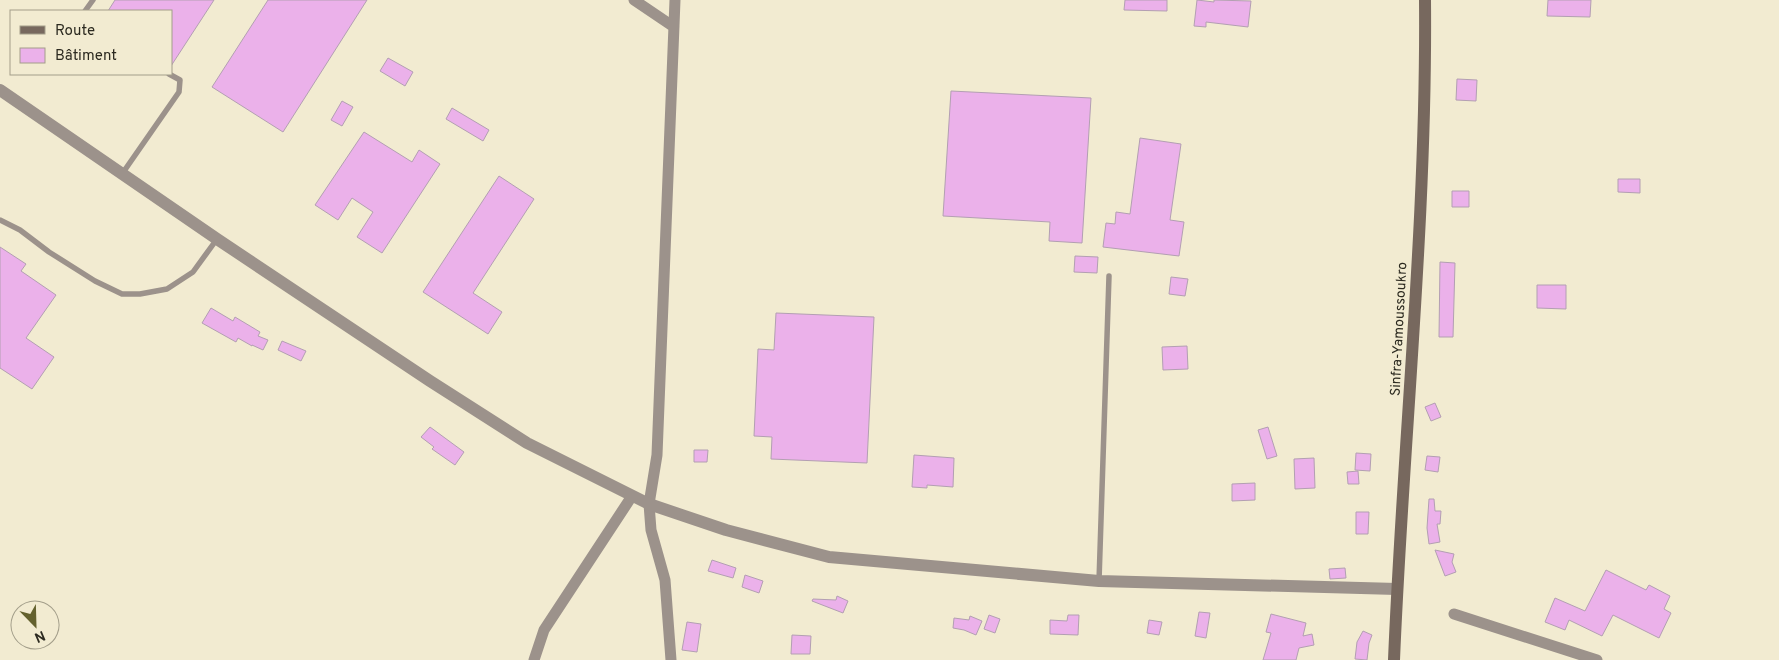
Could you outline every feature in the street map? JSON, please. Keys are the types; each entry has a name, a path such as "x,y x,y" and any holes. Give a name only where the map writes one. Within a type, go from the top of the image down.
{"main road":[{"name":"Sinfra-Yamoussoukro","path":"1394,660 1419,228 1425,0"}],"street":[{"path":"634,0 674,27"},
{"path":"671,660 664,580 651,530 649,504 657,455 675,0"},
{"path":"0,90 217,240 527,443 649,504 735,533 829,557 1100,581 1397,589"},
{"path":"534,660 544,630 632,496"},
{"path":"1454,614 1583,658 1597,660"}],"lane":[{"path":"122,174 179,92 180,80 171,75"},
{"path":"0,220 20,230 49,252 95,281 122,294 140,294 167,289 193,272 217,240"},
{"path":"1100,581 1108,276"}],"building":[{"path":"115,0 214,0 172,64 172,10 109,10"},
{"path":"268,0 367,0 283,132 212,87"},
{"path":"1125,0 1167,0 1167,11 1124,10"},
{"path":"1197,0 1214,2 1214,0 1251,1 1248,27 1206,22 1206,27 1194,26"},
{"path":"1548,0 1591,0 1590,17 1547,16"},
{"path":"388,58 413,72 405,86 380,71"},
{"path":"1457,79 1477,80 1476,101 1456,100"},
{"path":"951,91 1091,98 1082,243 1049,241 1050,222 943,216"},
{"path":"342,101 353,107 342,126 331,120"},
{"path":"452,108 489,130 483,141 446,119"},
{"path":"364,132 412,162 419,150 440,164 382,253 357,237 373,212 352,198 338,220 315,205"},
{"path":"1140,138 1181,144 1170,220 1184,222 1179,256 1103,247 1106,223 1115,224 1116,212 1130,214"},
{"path":"499,176 534,199 473,293 502,312 488,334 423,292"},
{"path":"1618,179 1640,179 1640,193 1618,192"},
{"path":"1452,191 1469,191 1469,207 1452,207"},
{"path":"0,247 26,264 21,271 56,295 26,338 54,357 32,389 0,368"},
{"path":"1075,256 1098,257 1097,273 1074,272"},
{"path":"1440,262 1455,263 1453,337 1439,337"},
{"path":"1171,277 1188,279 1185,296 1169,294"},
{"path":"1537,285 1566,285 1566,309 1537,308"},
{"path":"211,308 233,321 235,317 260,332 258,336 268,340 263,350 238,338 236,342 202,323"},
{"path":"776,313 874,317 867,463 771,459 772,437 754,436 758,349 774,350"},
{"path":"282,341 306,351 301,361 278,350"},
{"path":"1187,346 1188,369 1163,370 1162,347"},
{"path":"1435,403 1441,417 1431,421 1425,407"},
{"path":"430,427 464,452 455,465 432,449 434,447 421,437"},
{"path":"1268,427 1277,456 1267,459 1258,430"},
{"path":"694,450 708,450 707,462 694,462"},
{"path":"1356,453 1371,454 1370,471 1355,470"},
{"path":"914,455 954,458 953,487 927,485 927,488 912,487"},
{"path":"1427,456 1440,457 1438,472 1425,470"},
{"path":"1314,458 1315,488 1295,489 1294,459"},
{"path":"1358,471 1359,484 1348,484 1347,472"},
{"path":"1255,483 1255,500 1232,501 1232,484"},
{"path":"1429,499 1434,499 1435,511 1441,511 1440,524 1437,524 1440,542 1429,544 1427,528"},
{"path":"1356,512 1369,512 1368,534 1356,534"},
{"path":"1435,550 1454,554 1452,562 1456,572 1445,576"},
{"path":"712,560 736,568 733,578 708,571"},
{"path":"1345,568 1346,578 1330,579 1329,569"},
{"path":"1606,570 1646,590 1649,585 1670,596 1664,609 1671,613 1659,638 1613,615 1602,636 1569,620 1565,630 1545,622 1555,598 1585,611"},
{"path":"745,575 763,581 759,593 742,587"},
{"path":"837,596 848,601 843,613 812,601 813,599 836,600"},
{"path":"1199,612 1210,613 1206,638 1195,636"},
{"path":"1271,614 1306,623 1303,636 1312,634 1314,645 1299,648 1296,660 1263,660 1271,633 1266,632"},
{"path":"989,615 1000,619 995,633 984,629"},
{"path":"1068,615 1079,615 1078,635 1050,634 1050,620 1067,621"},
{"path":"970,616 982,621 976,635 953,628 954,618 969,620"},
{"path":"1149,620 1162,622 1159,635 1147,633"},
{"path":"687,622 701,624 697,652 682,650"},
{"path":"1363,631 1372,635 1367,660 1355,659 1357,642"},
{"path":"792,635 811,636 810,654 791,654"}]}
